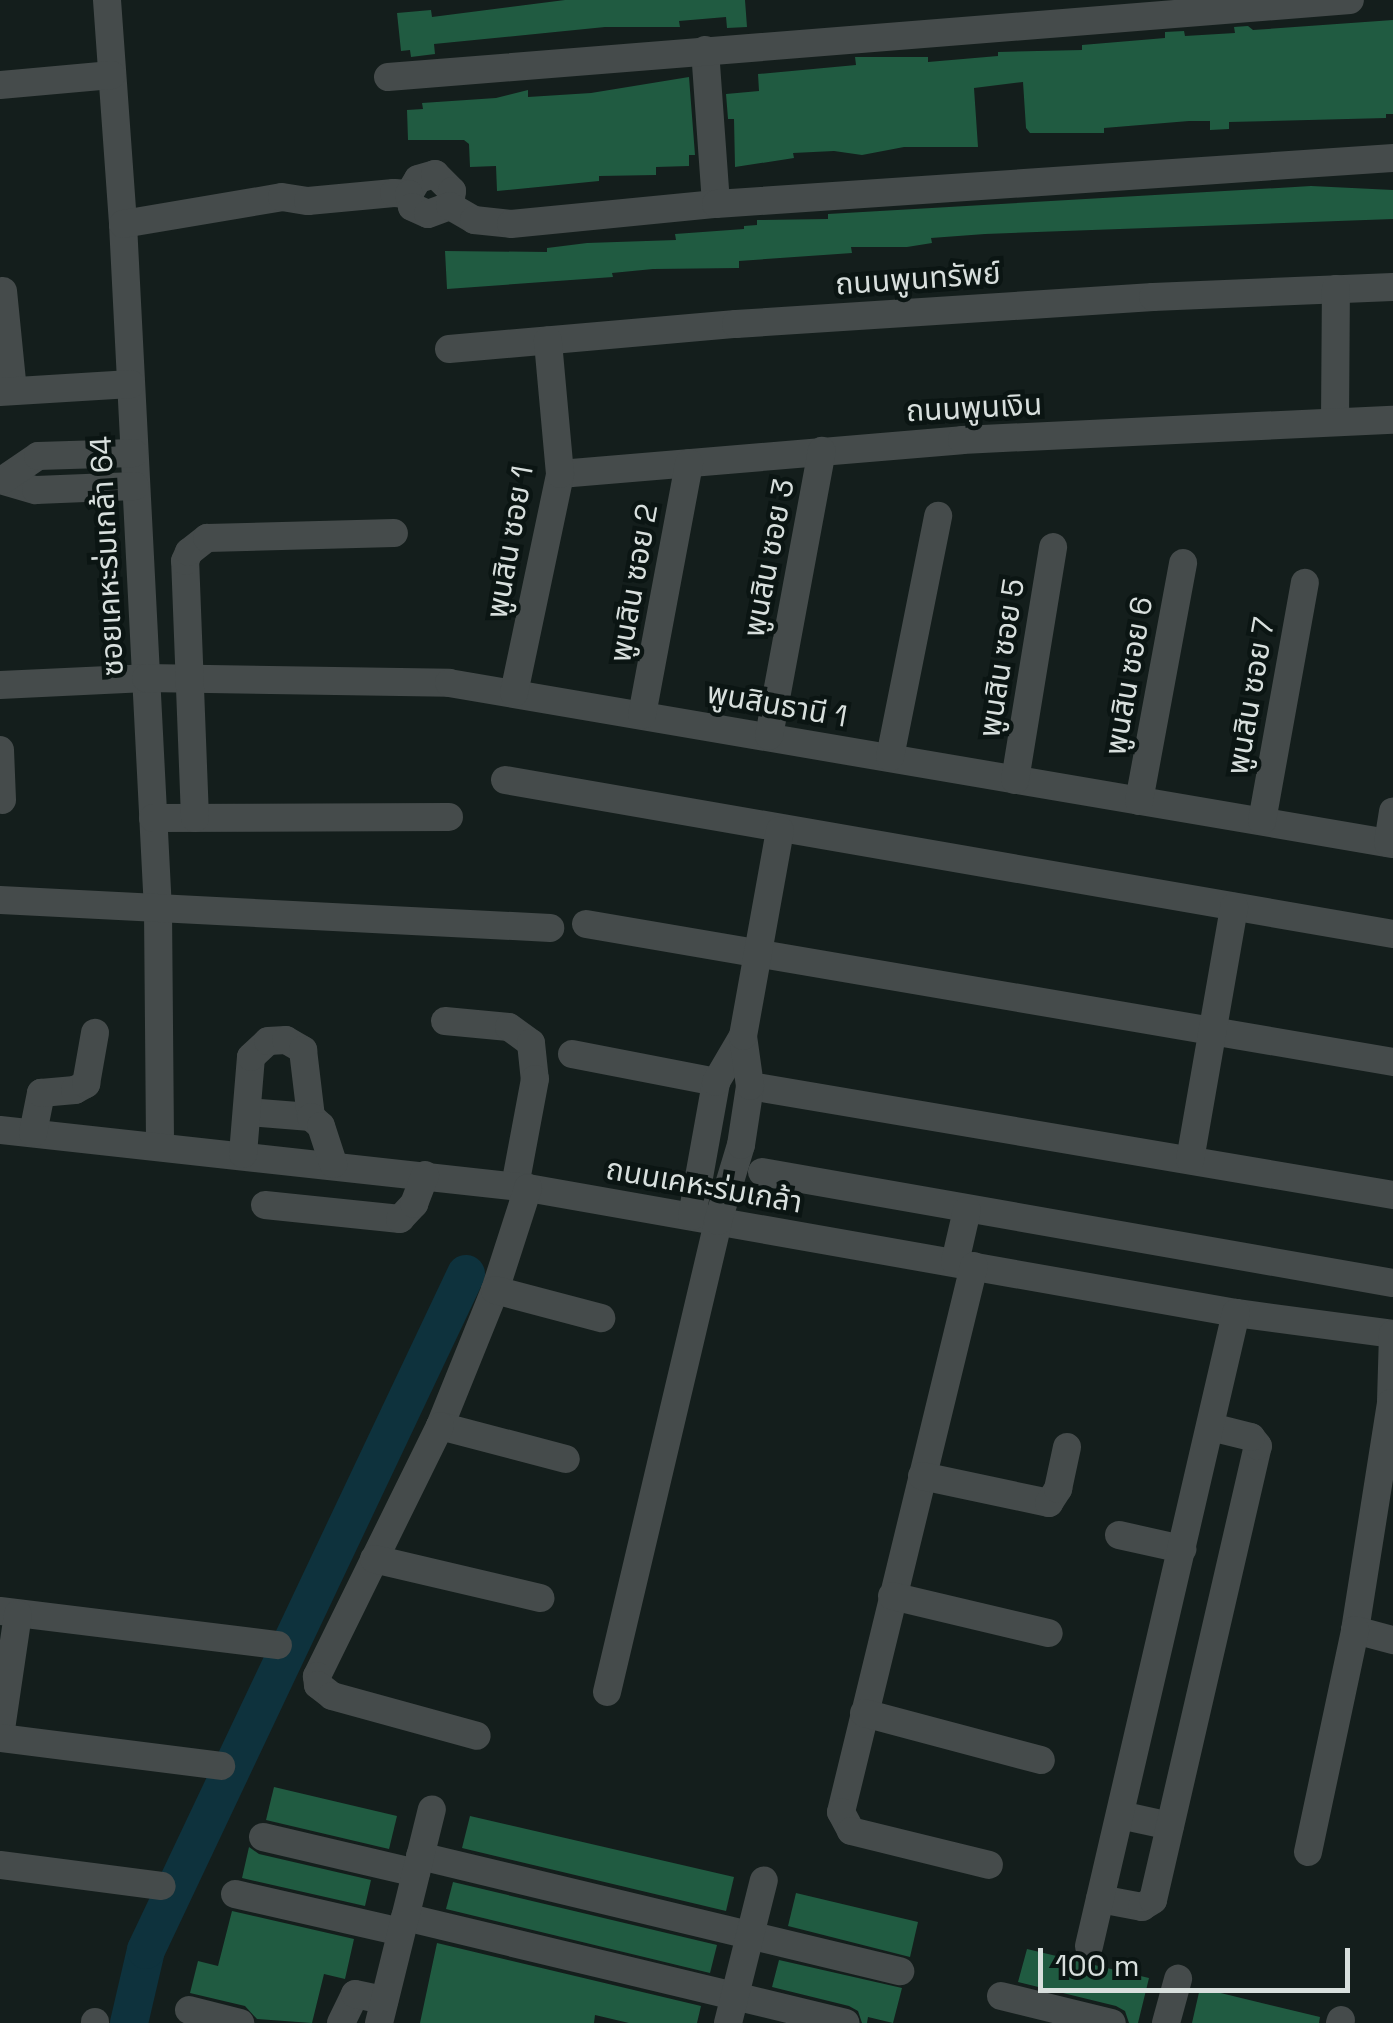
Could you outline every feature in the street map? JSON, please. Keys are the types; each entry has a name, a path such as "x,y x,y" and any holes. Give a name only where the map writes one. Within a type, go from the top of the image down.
{"street":[{"name":"ซอยเคหะร่มเกล้า 64","path":"107,0 124,234 158,911 160,1146"},
{"path":"388,76 1350,0"},
{"path":"705,50 716,204"},
{"path":"0,85 112,75"},
{"path":"124,234 282,197 308,201 409,194 412,207 428,214 450,206 491,224 716,204 1393,158"},
{"name":"ถนนพูนทรัพย์","path":"449,348 815,318 1393,287"},
{"path":"1335,422 1336,290"},
{"path":"3,291 7,392 131,384"},
{"name":"พูนสิน ซอย 1","path":"514,694 560,474 548,341"},
{"name":"ถนนพูนเงิน","path":"560,474 822,451 1393,420"},
{"name":"พูนสิน ซอย 3","path":"768,736 822,451"},
{"path":"1,480 38,456 134,453"},
{"name":"พูนสิน ซอย 2","path":"642,715 689,462"},
{"path":"1,480 36,490 135,486"},
{"path":"890,756 938,516"},
{"path":"194,818 185,561 198,542 208,538 394,533"},
{"name":"พูนสิน ซอย 5","path":"1015,780 1053,547"},
{"name":"พูนสิน ซอย 6","path":"1139,801 1183,563"},
{"name":"พูนสิน ซอย 7","path":"1262,822 1305,583"},
{"name":"พูนสินธานี 1","path":"0,685 146,678 435,682 890,756 1390,844"},
{"path":"0,750 2,800"},
{"path":"505,780 1393,934"},
{"path":"1390,844 1393,811"},
{"path":"153,818 449,817"},
{"path":"705,1218 748,1099 743,1036 780,830"},
{"path":"0,900 550,928"},
{"path":"1190,1160 1234,907"},
{"path":"586,924 1393,1062"},
{"path":"445,1021 498,1024 522,1033 531,1042 534,1079 522,1187 494,1290 440,1426 318,1671 318,1685 332,1696 477,1736"},
{"path":"33,1133 41,1093 75,1090 86,1084 95,1033"},
{"path":"607,1692 705,1218 714,1094 743,1036"},
{"path":"242,1154 252,1058 268,1041 286,1040 303,1050 311,1118"},
{"path":"572,1054 714,1094 1190,1160 1393,1195"},
{"path":"248,1112 311,1118 321,1126 333,1164"},
{"name":"ถนนเคหะร่มเกล้า","path":"0,1130 522,1187 1236,1313 1393,1334"},
{"path":"762,1172 1393,1283"},
{"path":"265,1206 400,1218 414,1204 425,1175"},
{"path":"967,1210 965,1264 922,1476 841,1812 846,1826 866,1836 989,1865"},
{"path":"494,1290 601,1318"},
{"path":"1089,1946 1236,1313"},
{"path":"1308,1852 1355,1630 1392,1403 1393,1334"},
{"path":"440,1426 566,1460"},
{"path":"1100,1900 1142,1907 1153,1900 1258,1446 1251,1436 1211,1427"},
{"path":"922,1476 1049,1503 1058,1489 1067,1447"},
{"path":"1119,1535 1182,1549"},
{"path":"374,1559 540,1598"},
{"path":"892,1596 1048,1633"},
{"path":"221,1766 0,1737 9,1612 278,1645"},
{"path":"1355,1630 1393,1640"},
{"path":"864,1713 1042,1760"},
{"path":"341,2023 355,1994 382,2012 432,1810"},
{"path":"1120,1815 1170,1826"},
{"path":"263,1837 418,1865 900,1970"},
{"path":"0,1865 162,1886"},
{"path":"731,2010 764,1880"},
{"path":"235,1894 403,1925 731,2010 845,2023"},
{"path":"1166,2023 1178,1978"},
{"path":"1001,1996 1112,2023"},
{"path":"189,2010 240,2023"}],"building":[{"path":"565,0 745,0 747,27 727,28 726,17 679,21 680,27 605,27 434,44 435,54 411,57 410,50 401,51 397,13 431,10 432,17"},
{"path":"1393,20 1393,114 1386,114 1386,118 1229,122 1229,129 1210,130 1210,121 1189,121 1104,128 1104,133 1030,133 1026,128 1023,82 974,88 978,147 904,147 862,155 834,151 793,153 794,158 735,167 734,119 728,119 726,94 759,91 758,74 856,65 855,57 928,57 928,62 998,56 998,52 1082,50 1082,45 1165,38 1165,32 1184,31 1185,36 1235,33 1234,27 1248,26 1253,30"},
{"path":"689,77 695,155 689,155 689,166 656,167 656,175 599,176 599,181 497,191 496,166 470,167 469,144 464,140 408,140 407,110 423,109 422,103 496,98 528,90 528,97 591,93"},
{"path":"1311,186 1393,190 1393,219 985,234 931,238 932,243 907,247 851,247 852,253 739,261 739,268 653,269 612,273 613,277 447,289 445,251 547,252 547,248 587,243 676,240 675,234 744,229 757,225 757,220 828,219 828,214"},
{"path":"274,1787 397,1816 389,1849 266,1820"},
{"path":"470,1816 734,1877 726,1911 462,1848"},
{"path":"249,1847 259,1854 371,1880 365,1906 242,1878"},
{"path":"453,1882 717,1945 710,1973 446,1909"},
{"path":"796,1893 918,1922 910,1957 788,1926"},
{"path":"232,1911 354,1939 345,1979 324,1974 312,2023 257,2019 245,2006 190,1993 198,1961 218,1966"},
{"path":"437,1943 701,2006 697,2023 629,2023 595,2015 594,2023 420,2023"},
{"path":"1027,1949 1149,1978 1138,2023 1129,2023 1125,2011 1116,2006 1018,1982"},
{"path":"779,1960 902,1988 893,2023 868,2017 867,2023 862,2023 858,2011 849,2006 772,1987"},
{"path":"1200,1988 1320,2017 1319,2023 1192,2023"}],"waterway":[{"path":"129,2023 146,1950 466,1274"}]}
